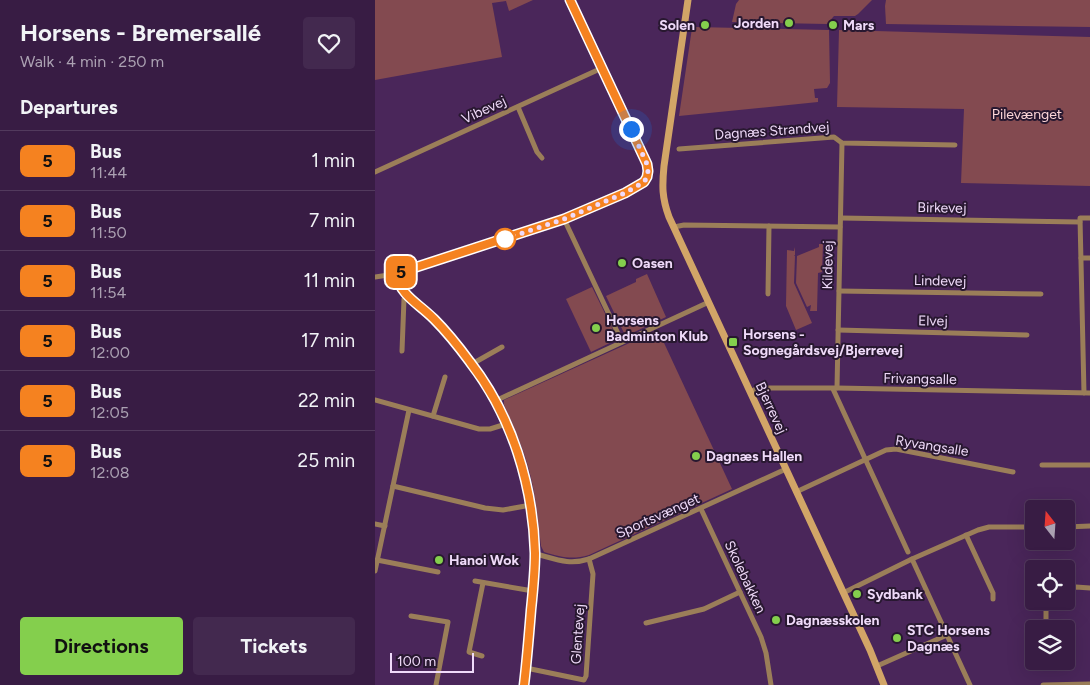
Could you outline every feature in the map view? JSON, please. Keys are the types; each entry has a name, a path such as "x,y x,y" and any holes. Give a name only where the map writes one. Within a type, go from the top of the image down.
{"street":[{"path":"375,277 395,274 564,219 625,193 644,182 648,171 647,164 570,0"},
{"name":"Bjerrevej","path":"688,0 663,185 665,205 877,666 884,685"},
{"name":"Vibevej","path":"375,172 602,68"},
{"path":"518,107 537,152 542,158"},
{"name":"Dagnæs Strandvej","path":"679,149 834,136 842,143 955,145"},
{"name":"Kildevej","path":"835,388 842,143"},
{"name":"Birkevej","path":"841,218 1080,222"},
{"path":"1084,392 1080,218 1090,218"},
{"path":"564,219 622,342"},
{"path":"674,227 684,225 840,227"},
{"path":"768,294 769,226"},
{"path":"1081,258 1090,258"},
{"path":"395,274 401,289 433,318 472,364 495,401 518,455 531,505 535,555 524,685"},
{"name":"Lindevej","path":"839,291 1041,294"},
{"path":"402,351 404,300 407,296"},
{"path":"495,401 709,302"},
{"path":"1082,326 1090,326"},
{"name":"Elvej","path":"838,330 1027,335"},
{"path":"472,364 503,347"},
{"path":"433,416 445,377"},
{"name":"Frivangsalle","path":"750,392 758,388 835,388 1090,393"},
{"path":"835,388 908,552"},
{"path":"375,400 479,429 490,429 506,424"},
{"path":"375,571 409,410"},
{"name":"Ryvangsalle","path":"797,492 887,450 896,449 1013,472"},
{"path":"1043,465 1090,465"},
{"name":"Sportsvænget","path":"535,555 539,554 567,562 580,562 589,559 786,469"},
{"path":"393,486 485,508 503,510 531,505"},
{"name":"Skolebakken","path":"701,509 761,638 766,652 771,685"},
{"path":"375,524 385,526"},
{"path":"1075,527 1090,526"},
{"path":"843,593 966,535 989,527 1025,527"},
{"path":"966,535 993,593 993,599"},
{"name":"Glentevej","path":"526,668 583,680 586,676 593,574 589,559"},
{"path":"377,560 438,572"},
{"path":"912,560 970,685"},
{"path":"475,581 533,591"},
{"path":"482,656 469,652 483,583"},
{"path":"1075,587 1090,588"},
{"path":"646,623 704,609 740,592"},
{"path":"411,616 448,622 436,685"},
{"path":"877,666 947,635"},
{"name":"Bjerrevej","path":"877,666 889,685"},
{"path":"1043,685 1090,684"}],"green space":[{"path":"375,0 533,0 509,11 506,1 492,3 502,57 375,80"},
{"path":"739,0 872,0 855,16 834,16 827,24 732,22 736,4"},
{"path":"886,0 1090,0 1090,27 886,24"},
{"path":"692,28 829,30 830,83 827,88 814,89 815,98 818,98 818,102 679,116"},
{"name":"Pilevænget","path":"839,30 1090,37 1090,186 961,183 964,109 837,107"},
{"path":"819,244 823,244 822,272 818,273 817,311 810,311 811,305 807,307 796,283 797,256 819,247"},
{"path":"795,247 794,283 812,323 796,330 786,306 787,250 794,251"},
{"path":"647,274 666,317 628,335 624,333 606,296 636,282 636,279"},
{"path":"592,287 616,336 614,341 591,352 566,299"},
{"path":"658,330 732,489 589,555 567,557 544,552 541,546 535,498 529,470 521,445 504,405 504,400"}],"bus line":[{"name":"5","path":"524,685 535,555 531,505 518,455 495,401 472,364 433,318 401,289 395,274 564,219 625,193 644,182 647,177 647,164 570,0"}],"place":[{"name":"Jorden","path":"789,23"},
{"name":"Solen","path":"705,25"},
{"name":"Mars","path":"833,25"},
{"name":"Oasen","path":"622,263"},
{"name":"Horsens Badminton Klub","path":"596,328"},
{"name":"Horsens - Sognegårdsvej/Bjerrevej","path":"733,342"},
{"name":"Dagnæs Hallen","path":"696,456"},
{"name":"Hanoi Wok","path":"439,560"},
{"name":"Sydbank","path":"857,594"},
{"name":"Dagnæsskolen","path":"776,620"},
{"name":"STC Horsens Dagnæs","path":"897,638"}],"route":[{"path":"505,239 564,219 625,193 644,182 648,171 647,164 631,129"}]}
